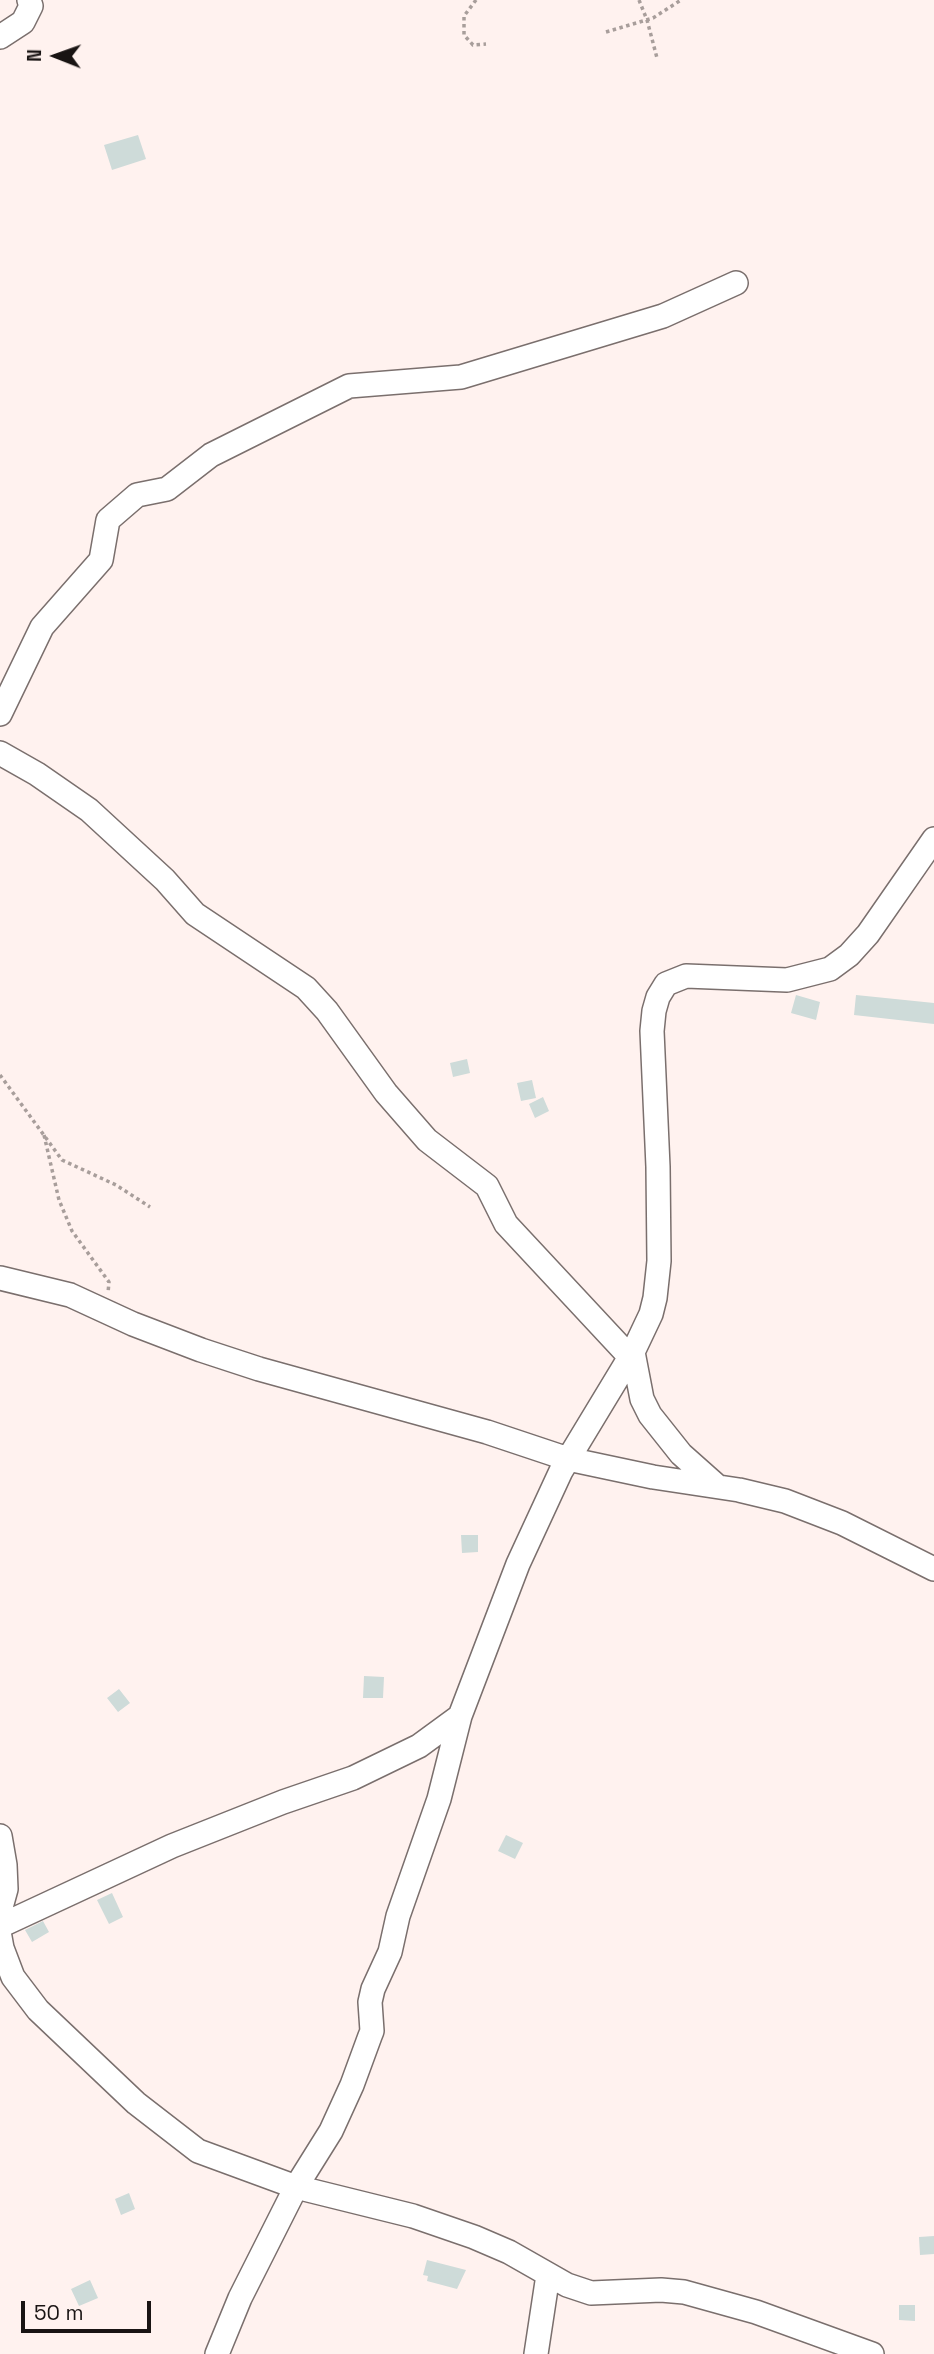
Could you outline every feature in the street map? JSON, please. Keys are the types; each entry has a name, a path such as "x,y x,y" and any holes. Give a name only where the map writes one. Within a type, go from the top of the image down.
{"street":[{"path":"0,37 23,22 31,6 29,0"},
{"path":"0,714 42,627 101,560 108,520 137,495 167,489 212,455 349,386 461,377 663,316 736,283"},
{"path":"0,753 37,774 89,810 165,880 195,914 312,994 386,1093 427,1140 487,1186 506,1224 631,1354 642,1399 650,1415 681,1454 717,1486"},
{"path":"218,2354 240,2298 296,2187 331,2131 352,2085 370,2036 370,2002 373,1989 390,1952 398,1916 439,1799 460,1716 527,1541 568,1459 631,1354 651,1314 659,1261 652,1031 658,997 666,984 686,976 787,980 830,969 849,955 876,924 934,839"},
{"path":"0,1278 57,1291 201,1350 259,1369 487,1432 568,1459 653,1478 760,1494 813,1511 873,1537 934,1569"},
{"path":"0,1926 172,1846 283,1802 353,1778 419,1746 460,1716"},
{"path":"0,1836 6,1889 0,1912"},
{"path":"0,1937 13,1977 38,2010 136,2103 198,2151 296,2187 412,2216 474,2237 509,2252 548,2276 591,2293 661,2290 684,2292 756,2312 872,2354"},
{"path":"537,2354 548,2276"}],"path":[{"path":"476,0 464,16 464,35 473,45 486,44"},
{"path":"639,0 657,58"},
{"path":"606,32 647,20 681,0"},
{"path":"0,1074 62,1160 116,1185 150,1207"},
{"path":"44,1133 59,1200 72,1231 109,1282 107,1312"}],"building":[{"path":"138,135 146,159 112,170 104,145"},
{"path":"796,995 820,1002 816,1020 791,1013"},
{"path":"856,995 934,1003 934,1024 854,1015"},
{"path":"467,1059 470,1073 453,1077 450,1063"},
{"path":"532,1080 536,1098 521,1101 517,1083"},
{"path":"543,1097 549,1111 535,1118 529,1104"},
{"path":"461,1535 478,1535 478,1552 462,1553"},
{"path":"364,1676 384,1677 383,1698 363,1698"},
{"path":"119,1689 130,1703 118,1712 107,1698"},
{"path":"506,1835 523,1843 515,1859 498,1851"},
{"path":"112,1893 123,1917 109,1924 97,1900"},
{"path":"43,1921 49,1932 32,1942 25,1930"},
{"path":"129,2193 135,2209 121,2215 115,2199"},
{"path":"934,2236 934,2254 920,2255 919,2237"},
{"path":"427,2260 466,2270 457,2289 427,2281 428,2276 423,2275"},
{"path":"90,2280 98,2298 79,2306 71,2289"},
{"path":"899,2305 915,2305 915,2321 899,2320"}]}
